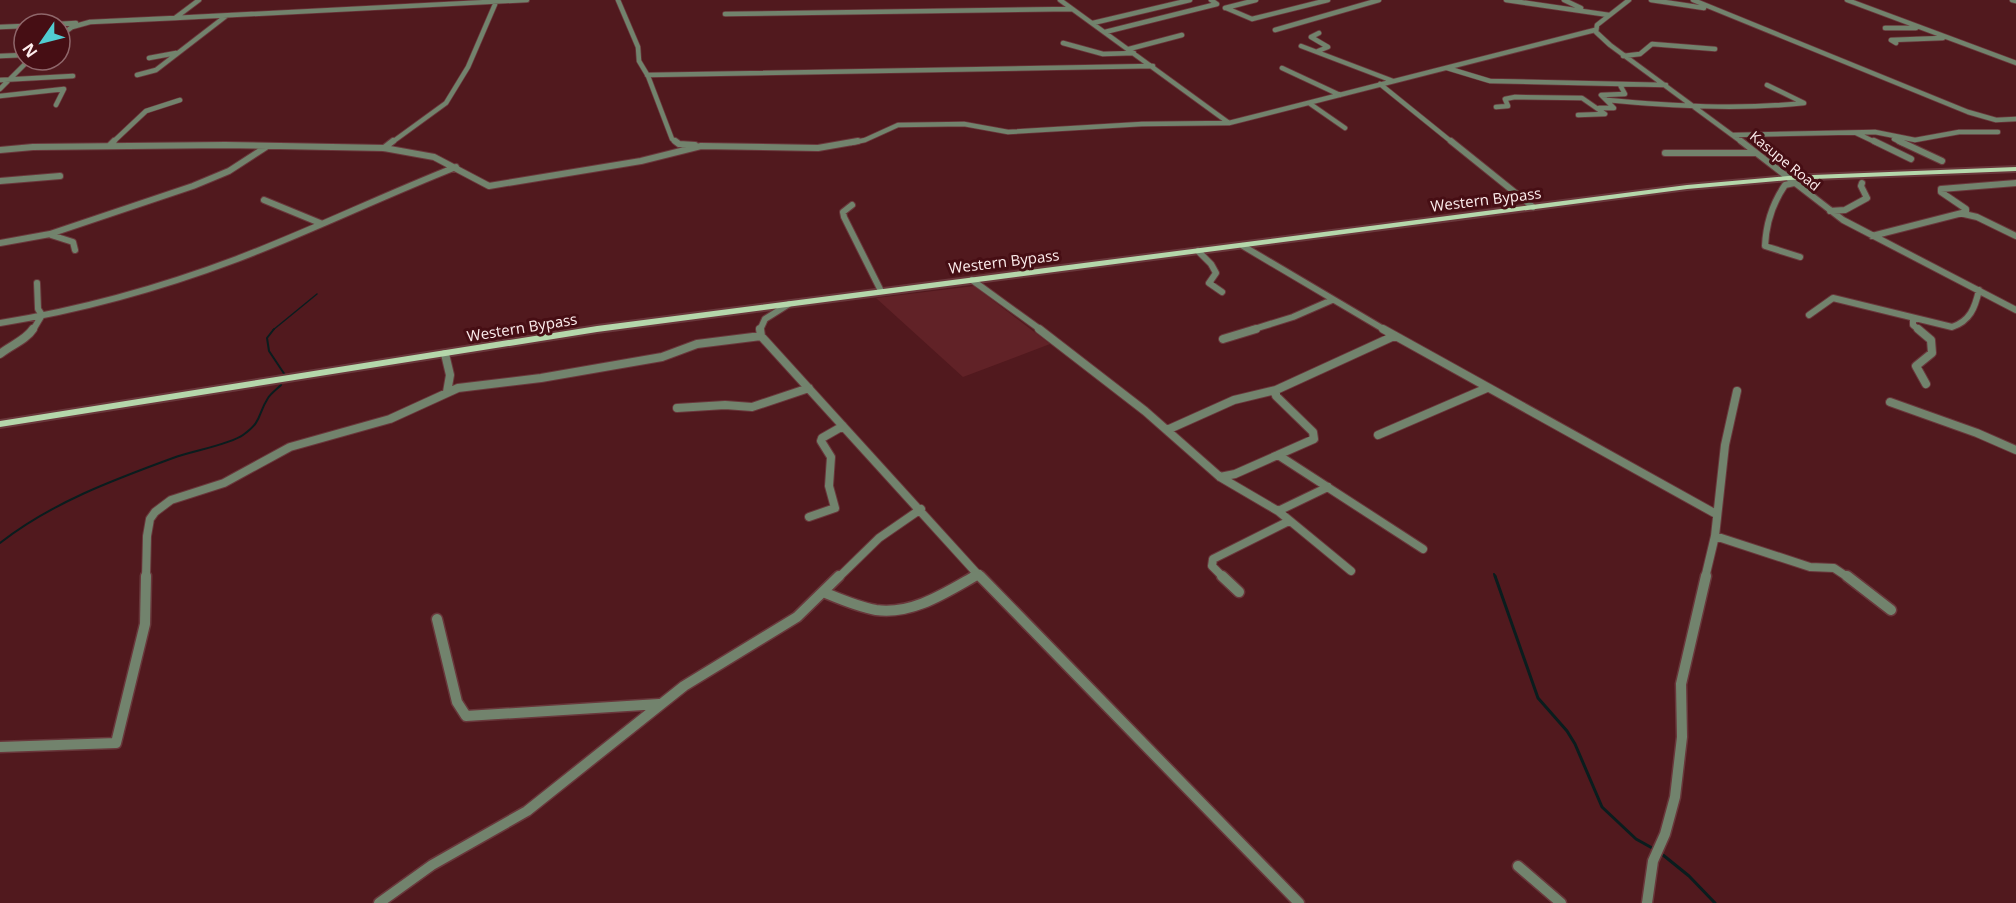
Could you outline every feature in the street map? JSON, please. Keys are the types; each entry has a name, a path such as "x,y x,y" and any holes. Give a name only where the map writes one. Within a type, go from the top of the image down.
{"main road":[{"path":"1786,179 2016,169"},
{"name":"Western Bypass","path":"0,424 597,329 1687,187 1803,178"}],"street":[{"path":"175,18 199,0"},
{"path":"72,24 527,0"},
{"path":"618,0 638,47 639,61 674,142 701,146 829,147 854,143 892,127 910,124 964,124 1008,132 1157,123 1229,123 1595,30 1599,23 1629,0"},
{"path":"1060,0 1229,123"},
{"path":"1093,23 1190,0"},
{"path":"1211,0 1243,17 1252,19 1328,0"},
{"path":"1226,8 1256,0"},
{"path":"1275,30 1379,0"},
{"path":"1506,0 1609,15"},
{"path":"1535,0 1545,6"},
{"path":"1564,0 1583,11"},
{"path":"1652,0 1701,7 1737,18"},
{"path":"1693,0 2012,128"},
{"path":"1847,0 2016,63"},
{"path":"384,148 441,107 452,96 465,74 496,2"},
{"path":"1105,32 1218,4"},
{"path":"725,14 1074,9"},
{"path":"137,75 156,70 226,16"},
{"path":"72,27 84,24"},
{"path":"1885,28 1920,27"},
{"name":"Kasupe Road","path":"1595,30 1623,56 1697,108 1830,211 1872,236 2016,310"},
{"path":"1318,51 1328,48 1311,37 1319,33"},
{"path":"1063,43 1103,54 1132,51 1182,35"},
{"path":"1896,43 1891,40 1948,38"},
{"path":"1623,56 1640,54 1652,44 1715,49"},
{"path":"1301,46 1393,81"},
{"path":"149,57 177,53"},
{"path":"647,75 1153,66"},
{"path":"1446,67 1487,81 1620,86 1666,85"},
{"path":"1282,68 1340,95"},
{"path":"0,89 16,72"},
{"path":"0,81 73,76"},
{"path":"1515,82 1517,94 1515,96"},
{"path":"1380,84 1533,207"},
{"path":"1599,108 1614,108 1602,95 1625,94 1620,86"},
{"path":"1607,100 1697,108 1768,107 1804,103 1767,86"},
{"path":"0,96 64,89 56,105"},
{"path":"1496,106 1508,106 1505,99 1515,96 1582,98 1599,108 1604,114 1578,116"},
{"path":"110,146 146,111 180,100"},
{"path":"1309,104 1345,128"},
{"path":"1996,120 2016,118"},
{"path":"1854,132 1911,159"},
{"path":"1733,135 1879,132 1915,140 1957,132 1998,132"},
{"path":"1879,132 1942,161"},
{"path":"0,150 26,147 110,146 384,148 422,153 456,167 482,184 496,186 661,157 701,146"},
{"path":"0,243 50,234 217,177 267,146"},
{"path":"1665,153 1757,153"},
{"path":"0,323 107,302 152,289 236,259 456,167"},
{"path":"0,182 60,176"},
{"path":"1786,179 1785,185 1775,199 1768,222 1765,246 1800,257"},
{"path":"1830,211 1845,210 1867,198 1861,186 1862,183"},
{"path":"1964,214 1966,209 1941,192 1941,189 2016,183"},
{"path":"264,200 320,223"},
{"path":"852,205 843,212 844,218 881,291"},
{"path":"1872,236 1964,214 1977,217 2016,236"},
{"path":"50,234 73,242 75,250"},
{"path":"1243,246 1394,336 1716,514"},
{"path":"1198,251 1216,273 1209,283 1222,291"},
{"path":"972,280 1086,363 1220,477 1278,511 1351,571"},
{"path":"37,283 38,309 42,315"},
{"path":"1809,315 1833,298 1948,327 1961,324 1975,311 1979,290"},
{"path":"1223,339 1293,317 1332,300"},
{"path":"789,304 765,319 760,327 761,336 979,574 1132,735 1299,903"},
{"path":"0,354 11,345 29,336 42,315"},
{"path":"1913,319 1913,325 1931,340 1932,353 1916,366 1926,384"},
{"path":"0,747 116,743 145,624 147,536 150,519 155,512 186,494 238,476 270,456 290,447 390,419 458,388 541,378 662,357 689,346 761,336"},
{"path":"1167,430 1237,399 1262,391 1276,390 1394,336"},
{"path":"444,354 450,375 447,392"},
{"path":"677,408 725,405 752,407 809,388"},
{"path":"1378,435 1487,388"},
{"path":"1220,477 1235,474 1312,441 1315,436 1276,396 1276,390"},
{"path":"1647,903 1653,861 1665,834 1675,797 1682,737 1681,684 1715,536 1725,445 1737,391"},
{"path":"1890,402 1977,433 2016,450"},
{"path":"809,517 825,513 835,507 829,486 831,457 821,441 822,438 843,426"},
{"path":"1278,455 1423,549"},
{"path":"1278,511 1328,487"},
{"path":"379,903 432,865 527,811 660,704 717,663 797,617 879,538 921,509"},
{"path":"1239,592 1212,566 1213,559 1289,521"},
{"path":"1715,536 1810,567 1834,568 1891,610"},
{"path":"823,592 876,610 903,609 921,603 979,574"},
{"path":"437,619 457,702 466,716 660,704"},
{"path":"1518,866 1561,903"}],"shaded area":[{"path":"974,286 1050,344 963,377 876,298"}],"waterway":[{"path":"274,330 317,294"},
{"path":"274,330 267,338 269,351 285,375"},
{"path":"0,543 40,516 83,494 173,458 237,439 254,426 268,398 281,385"},
{"path":"1495,576 1538,698 1567,731 1575,744 1602,807 1636,839 1654,849"},
{"path":"1663,855 1689,876 1715,903"}]}
